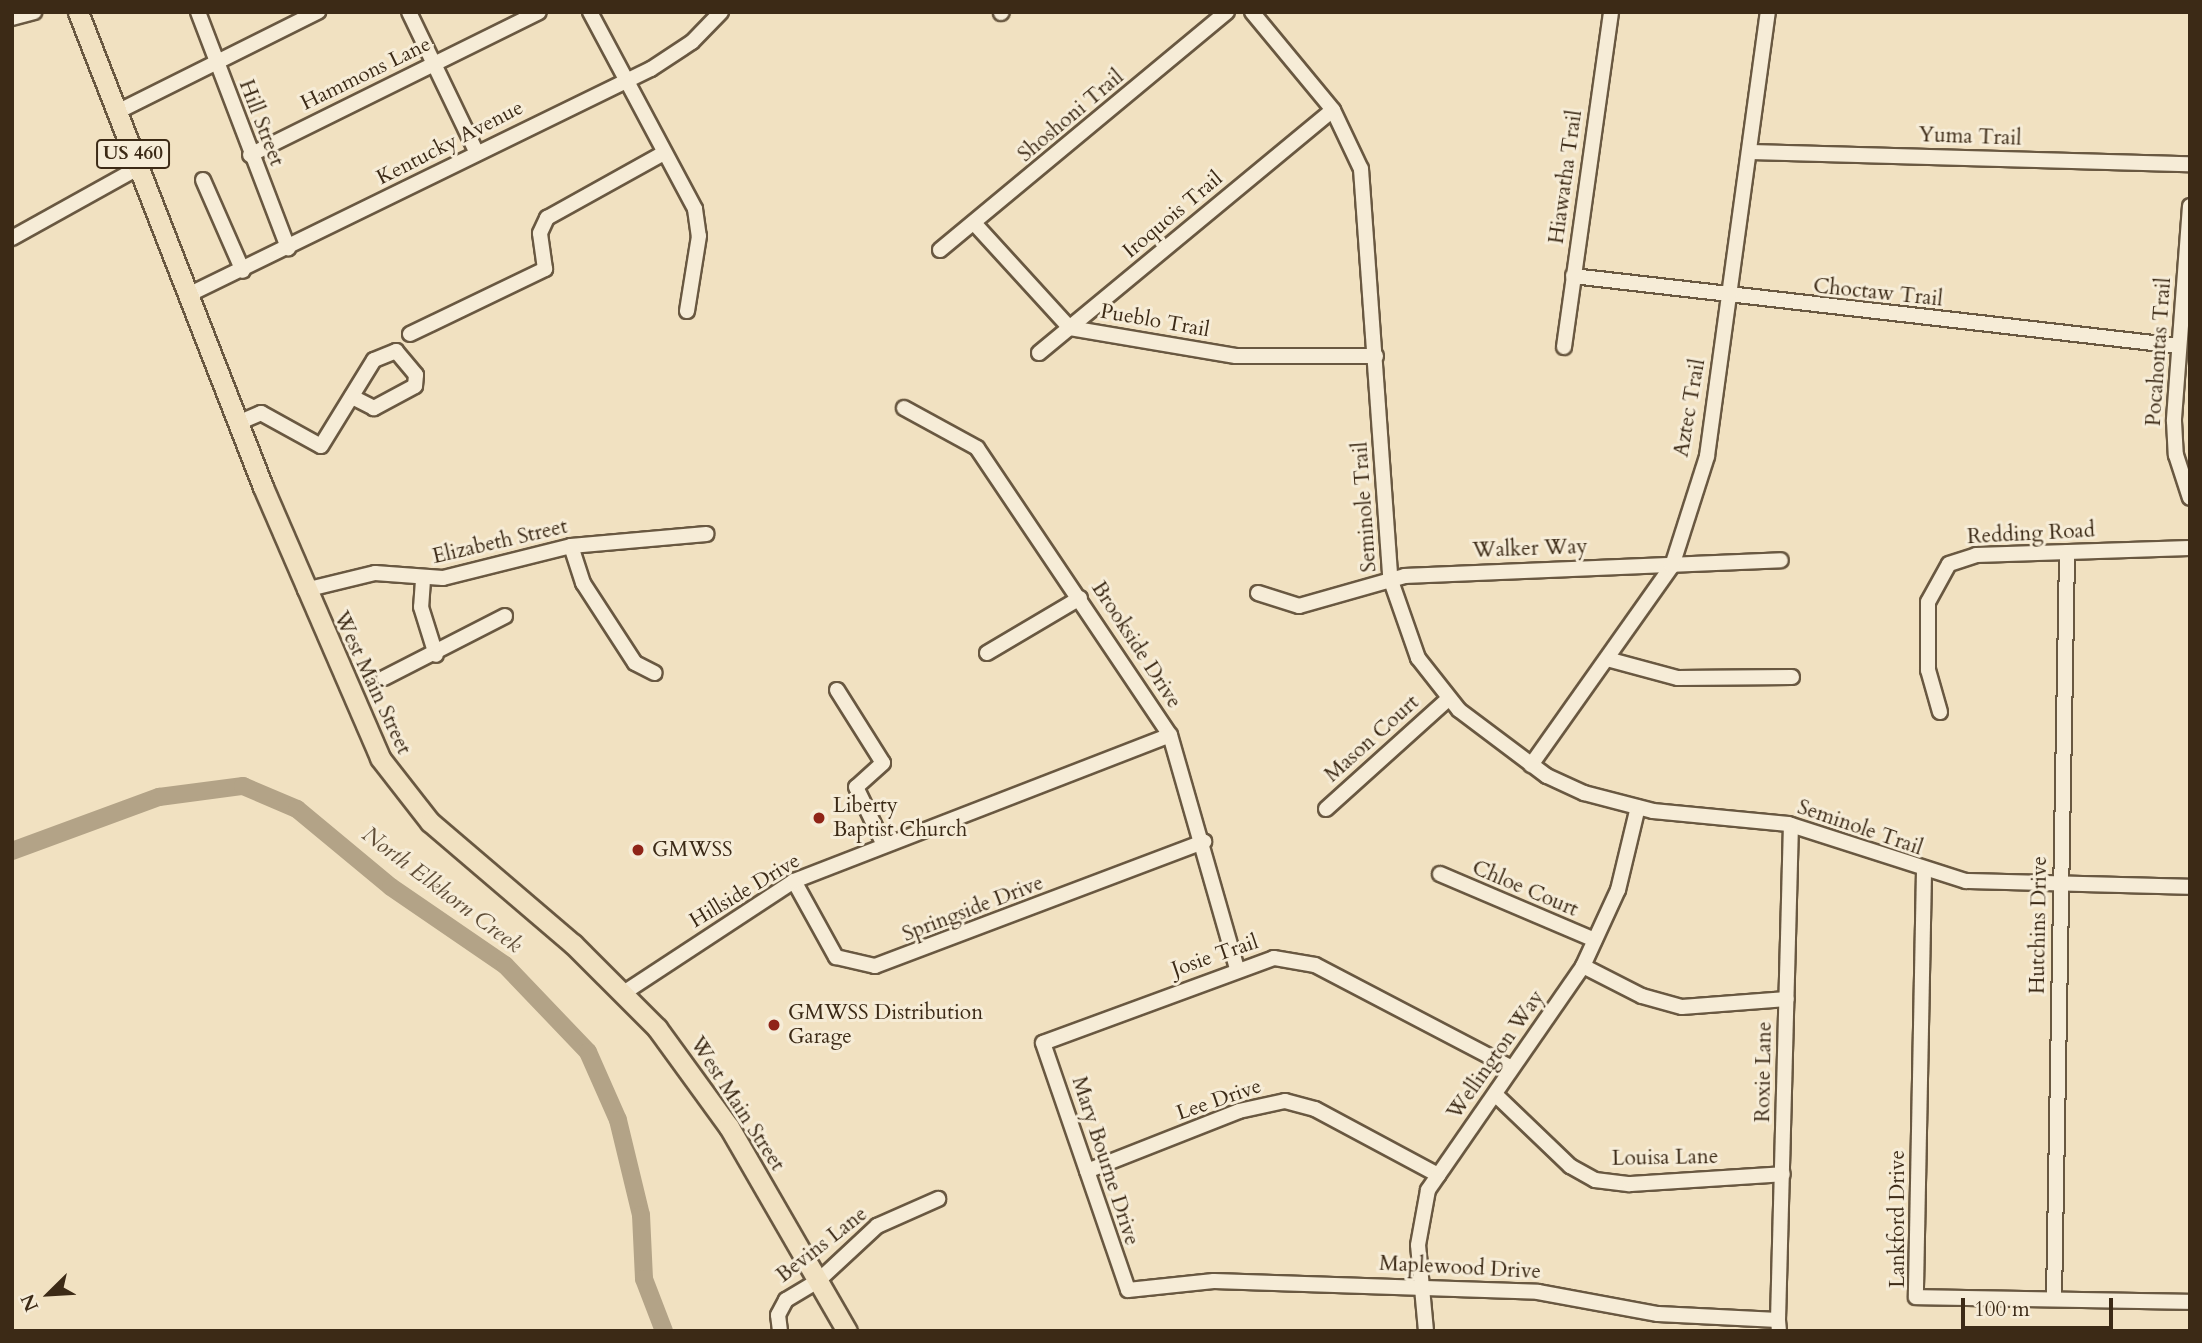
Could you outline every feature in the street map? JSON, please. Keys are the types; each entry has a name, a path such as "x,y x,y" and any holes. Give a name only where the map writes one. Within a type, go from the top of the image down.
{"main road":[{"name":"West Main Street","path":"79,12 138,169 305,590 368,736 405,794 625,992 710,1099 847,1331"}],"street":[{"path":"12,18 34,12"},
{"name":"Hill Street","path":"198,12 250,155 288,248"},
{"path":"117,112 318,12"},
{"path":"409,12 477,153"},
{"name":"Hammons Lane","path":"250,155 539,12"},
{"path":"590,12 699,220 687,311"},
{"name":"Shoshoni Trail","path":"940,250 1227,12"},
{"name":"Seminole Trail","path":"1252,12 1333,110 1361,169 1390,578 1407,637 1448,699 1531,765 1584,793 1639,807 1791,825 1924,872 1973,881 2190,887"},
{"name":"Hiawatha Trail","path":"1564,347 1611,12"},
{"name":"Aztec Trail","path":"1531,765 1672,566 1707,456 1768,12"},
{"name":"Kentucky Avenue","path":"188,295 243,271 623,78 651,69 713,15"},
{"name":"Iroquois Trail","path":"1039,353 1333,110"},
{"name":"Yuma Trail","path":"1749,152 2190,164"},
{"path":"410,334 545,269 540,233 547,218 664,153"},
{"path":"12,238 138,169"},
{"path":"204,180 243,271"},
{"name":"Pocahontas Trail","path":"2190,206 2174,444 2190,498"},
{"name":"Pueblo Trail","path":"974,223 1070,328 1236,356 1376,356"},
{"name":"Choctaw Trail","path":"1573,275 1729,298 2179,346"},
{"path":"240,422 261,413 321,446 365,371 385,354 404,355 416,375 415,386 374,408 352,397"},
{"name":"Brookside Drive","path":"904,408 977,448 1170,735 1204,842 1237,968"},
{"name":"Elizabeth Street","path":"305,590 375,573 423,580 571,546 706,534"},
{"path":"571,546 590,594 635,663 654,673"},
{"name":"Redding Road","path":"1940,712 1928,670 1928,602 1939,573 1961,557 2190,548"},
{"name":"Hutchins Drive","path":"2054,1299 2067,552"},
{"name":"Walker Way","path":"1258,593 1308,605 1390,578 1781,560"},
{"path":"423,580 421,607 436,655"},
{"path":"987,653 1080,598"},
{"path":"384,678 436,655 505,616"},
{"path":"1607,659 1678,678 1792,677"},
{"path":"837,690 883,763 856,787 884,845"},
{"name":"Mason Court","path":"1326,809 1448,699"},
{"name":"Hillside Drive","path":"625,992 794,881 1170,735"},
{"name":"Wellington Way","path":"1426,1331 1418,1245 1425,1200 1438,1175 1496,1095 1510,1067 1583,966 1618,890 1639,807"},
{"name":"Roxie Lane","path":"1779,1325 1791,825"},
{"name":"Springside Drive","path":"794,881 836,957 875,966 1204,842"},
{"name":"Lankford Drive","path":"1924,872 1916,1297 2190,1302"},
{"name":"Chloe Court","path":"1440,874 1595,940"},
{"name":"Josie Trail","path":"1043,1043 1237,968 1274,958 1315,965 1510,1067"},
{"path":"1583,966 1642,996 1682,1007 1787,999"},
{"name":"Mary Bourne Drive","path":"1043,1043 1128,1290"},
{"name":"Louisa Lane","path":"1496,1095 1570,1166 1595,1180 1630,1184 1783,1174"},
{"name":"Lee Drive","path":"1087,1171 1239,1111 1285,1101 1315,1109 1438,1175"},
{"name":"Bevins Lane","path":"780,1331 778,1315 786,1300 818,1281 877,1226 937,1199"},
{"name":"Maplewood Drive","path":"1128,1290 1214,1281 1538,1292 1658,1314 1779,1325"}],"waterway":[{"name":"North Elkhorn Creek","path":"12,851 159,797 243,786 297,809 391,887 505,965 588,1052 618,1120 641,1215 644,1279 664,1331"}],"place":[{"name":"Liberty Baptist Church","path":"819,818"},
{"name":"GMWSS","path":"638,850"},
{"name":"GMWSS Distribution Garage","path":"774,1025"}]}
